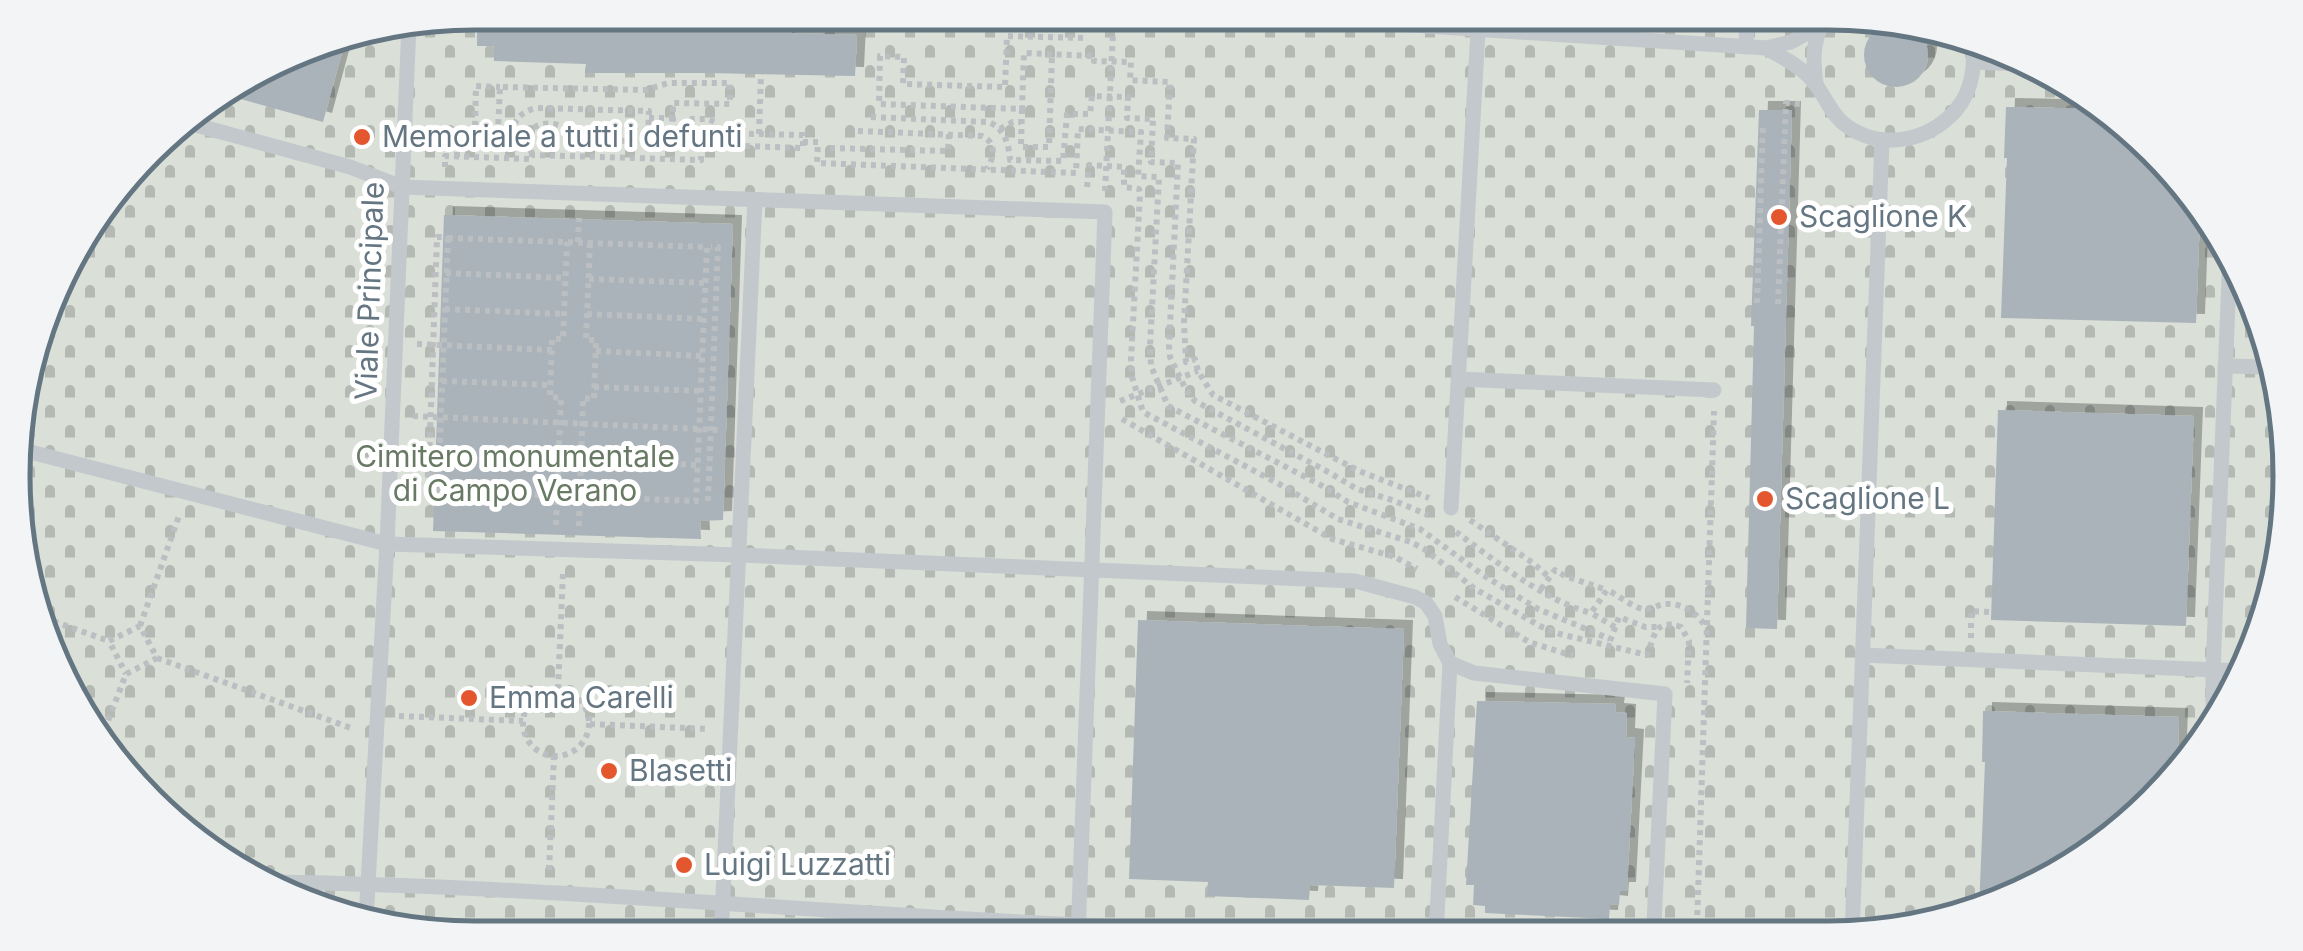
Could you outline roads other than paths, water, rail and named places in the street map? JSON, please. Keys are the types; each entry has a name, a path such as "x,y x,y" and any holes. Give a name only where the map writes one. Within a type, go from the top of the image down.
{"lane":[{"path":"1452,508 1478,30"},
{"path":"1571,30 1766,48 1791,42 1809,30"},
{"path":"1746,30 1746,47"},
{"path":"1820,30 1812,54 1816,84 1825,104 1859,133 1882,140 1926,134 1945,122 1960,105 1970,84 1973,55"},
{"name":"Viale Principale","path":"367,907 387,544 408,36"},
{"path":"1766,48 1790,61 1816,84"},
{"path":"1974,62 1995,63"},
{"path":"199,126 350,167 402,187 1104,212 1078,921"},
{"path":"1852,920 1882,140"},
{"path":"722,921 755,200"},
{"path":"2213,699 2229,282"},
{"path":"2225,366 2259,367"},
{"path":"1459,379 1714,390"},
{"path":"31,452 387,544 1355,581 1414,597 1426,603 1436,616 1440,644 1450,664 1437,921"},
{"path":"1862,654 2228,671"},
{"path":"1450,664 1474,673 1665,694 1654,921"},
{"path":"294,882 723,903 951,921"}],"place":[{"name":"Memoriale a tutti i defunti","path":"362,137"},
{"name":"Scaglione K","path":"1779,217"},
{"name":"Scaglione L","path":"1765,499"},
{"name":"Emma Carelli","path":"469,698"},
{"name":"Blasetti","path":"609,771"},
{"name":"Luigi Luzzatti","path":"684,865"}],"park label":[{"name":"Cimitero monumentale di Campo Verano","path":"515,474"}]}
